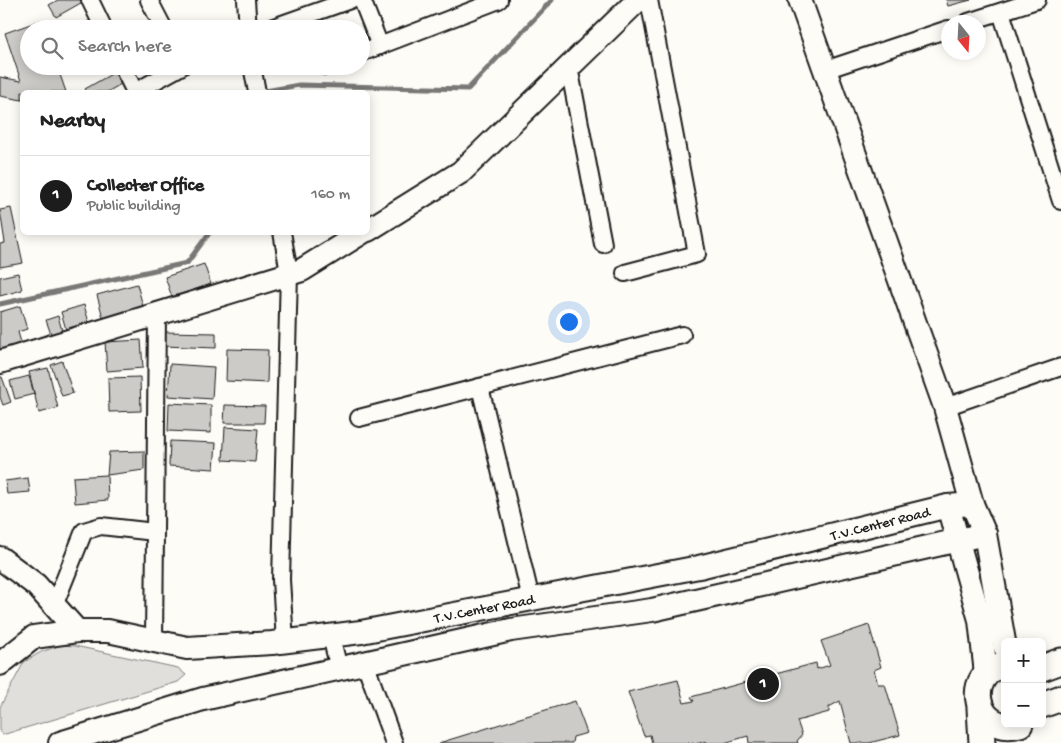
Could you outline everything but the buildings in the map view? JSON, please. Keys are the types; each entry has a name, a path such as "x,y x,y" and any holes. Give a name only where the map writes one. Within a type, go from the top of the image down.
{"main road":[{"path":"1046,667 1061,661"},
{"path":"982,743 978,690 995,669"},
{"path":"1046,704 1061,698"},
{"path":"980,708 992,722 1012,731"}],"street":[{"path":"90,0 100,20"},
{"path":"150,0 160,20"},
{"path":"246,0 247,20"},
{"path":"312,20 350,0"},
{"path":"362,0 370,20"},
{"path":"370,50 499,0"},
{"path":"370,229 461,172 638,0"},
{"path":"625,274 697,254 649,0"},
{"path":"800,0 945,407 972,504 985,534 1004,638"},
{"path":"986,17 1037,0"},
{"path":"1001,12 1061,201"},
{"path":"370,20 380,46"},
{"path":"825,70 941,31"},
{"path":"569,67 603,244"},
{"path":"126,75 134,90"},
{"path":"139,90 166,75"},
{"path":"254,75 257,90"},
{"path":"283,235 290,273 281,580 285,641"},
{"path":"0,362 302,270 358,235"},
{"path":"154,641 156,314"},
{"path":"360,418 682,335"},
{"path":"945,407 1061,368"},
{"path":"480,387 531,599"},
{"name":"T.V.Center Road","path":"0,664 34,637 77,631 108,631 187,648 331,636 699,567 948,506 972,504"},
{"path":"948,506 956,541 995,669"},
{"path":"54,606 84,532 101,526 155,532"},
{"name":"T.V.Center Road","path":"60,743 203,699 339,668 512,630 652,610 985,534"},
{"path":"0,558 36,585 77,631"},
{"path":"594,587 599,617"},
{"path":"331,636 339,668"},
{"path":"365,663 394,743"}],"shaded area":[{"path":"61,645 75,646 178,668 186,675 178,682 2,735 0,733 0,707 24,662 41,652"}],"waterway":[{"path":"271,90 299,85 468,89 552,0"},
{"path":"0,304 187,263 208,235"}],"place":[{"name":"Collecter Office","path":"763,684"}]}
